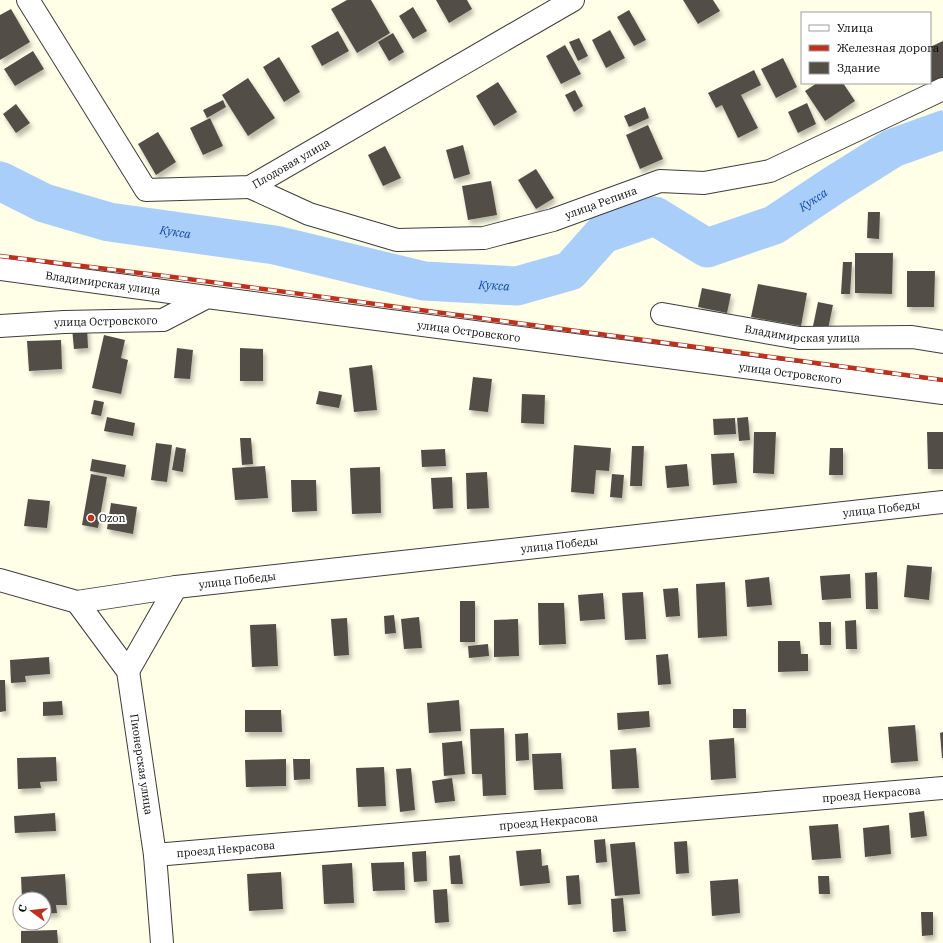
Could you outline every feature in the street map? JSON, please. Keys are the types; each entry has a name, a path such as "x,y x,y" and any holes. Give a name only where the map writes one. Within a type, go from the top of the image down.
{"street":[{"name":"Плодовая улица","path":"28,0 146,190 250,187 573,0"},
{"name":"улица Репина","path":"250,187 309,214 397,240 484,238 553,220 660,181 704,183 770,171 943,89"},
{"name":"Владимирская улица","path":"0,269 207,297"},
{"name":"улица Островского","path":"0,326 64,322 163,320 207,297 943,393"},
{"name":"Владимирская улица","path":"662,314 799,338 912,338 943,342"},
{"name":"улица Победы","path":"0,580 77,602 176,587 943,502"},
{"path":"128,671 176,587"},
{"name":"Пионерская улица","path":"77,602 128,671 155,856 162,943"},
{"name":"проезд Некрасова","path":"155,856 943,788"}],"building":[{"path":"347,0 371,0 390,33 357,53 331,9"},
{"path":"436,0 467,0 472,9 449,23"},
{"path":"683,0 713,0 720,11 698,24"},
{"path":"413,7 427,31 413,39 399,16"},
{"path":"11,9 30,42 0,60 0,15"},
{"path":"629,10 646,40 634,46 617,17"},
{"path":"610,30 625,58 606,68 592,40"},
{"path":"338,31 349,51 322,66 311,46"},
{"path":"393,33 404,52 389,61 378,42"},
{"path":"579,38 588,56 578,61 569,42"},
{"path":"943,41 943,77 931,83 931,47"},
{"path":"565,45 581,74 561,84 546,56"},
{"path":"33,51 44,69 15,86 4,69"},
{"path":"279,57 300,92 284,102 263,67"},
{"path":"783,58 797,87 776,98 761,69"},
{"path":"754,70 761,85 741,95 758,128 738,138 722,105 716,108 708,93"},
{"path":"248,78 275,118 248,136 222,95"},
{"path":"498,82 517,112 494,126 476,96"},
{"path":"816,84 844,84 855,101 825,121 805,91"},
{"path":"575,90 583,106 574,112 565,95"},
{"path":"223,100 226,107 207,118 203,110"},
{"path":"807,103 816,124 798,133 788,112"},
{"path":"16,104 30,123 16,133 3,114"},
{"path":"645,107 649,118 629,127 624,116"},
{"path":"210,118 223,146 203,155 190,128"},
{"path":"648,125 663,159 640,169 626,135"},
{"path":"158,132 176,162 156,175 138,144"},
{"path":"463,145 470,174 454,179 446,150"},
{"path":"385,146 401,178 383,186 368,155"},
{"path":"536,169 554,198 536,209 518,180"},
{"path":"491,181 497,215 468,220 462,186"},
{"path":"868,212 880,212 879,239 867,238"},
{"path":"855,253 893,253 892,294 855,293"},
{"path":"843,262 852,262 850,294 841,294"},
{"path":"907,271 935,271 934,307 907,307"},
{"path":"758,284 807,293 801,326 751,317"},
{"path":"702,288 731,294 727,313 698,307"},
{"path":"818,302 833,305 828,329 813,326"},
{"path":"87,327 88,348 74,349 72,328"},
{"path":"104,335 125,340 121,358 128,360 121,394 92,388"},
{"path":"61,340 62,369 29,371 27,341"},
{"path":"177,348 193,350 190,379 174,378"},
{"path":"240,348 263,349 263,381 240,381"},
{"path":"372,365 377,410 354,412 349,368"},
{"path":"473,377 492,379 488,412 469,410"},
{"path":"319,391 342,395 339,408 316,404"},
{"path":"522,394 545,395 544,424 521,423"},
{"path":"94,400 104,402 101,416 91,414"},
{"path":"107,417 135,423 133,436 104,431"},
{"path":"748,417 750,440 739,441 737,418"},
{"path":"735,418 736,434 714,435 713,419"},
{"path":"754,432 776,432 774,474 753,473"},
{"path":"927,432 943,432 943,469 928,469"},
{"path":"240,438 251,438 253,464 242,465"},
{"path":"156,443 172,445 167,482 151,480"},
{"path":"574,445 611,448 609,471 596,470 594,494 571,492"},
{"path":"632,446 644,446 642,486 630,486"},
{"path":"176,447 186,449 183,472 172,470"},
{"path":"830,448 843,448 843,475 829,475"},
{"path":"445,449 446,466 422,467 421,450"},
{"path":"734,453 737,483 713,485 711,454"},
{"path":"92,459 126,465 124,477 90,471"},
{"path":"687,464 689,486 667,488 665,466"},
{"path":"265,466 268,498 235,500 232,468"},
{"path":"380,467 381,513 352,514 350,468"},
{"path":"487,472 489,508 467,509 466,473"},
{"path":"91,474 107,477 98,528 82,525"},
{"path":"612,474 624,475 622,498 610,497"},
{"path":"452,477 453,508 433,509 431,478"},
{"path":"291,480 316,480 317,511 292,512"},
{"path":"28,499 50,501 47,528 24,526"},
{"path":"111,503 137,507 133,534 107,529"},
{"path":"907,565 932,567 929,600 904,597"},
{"path":"877,572 878,609 866,609 865,573"},
{"path":"850,574 851,598 822,600 820,576"},
{"path":"769,577 772,605 747,607 745,580"},
{"path":"725,582 727,636 698,638 696,584"},
{"path":"678,588 680,616 666,617 663,589"},
{"path":"643,592 646,639 625,640 622,593"},
{"path":"603,593 605,619 580,621 578,595"},
{"path":"460,601 475,601 475,642 460,642"},
{"path":"538,603 564,603 566,644 539,645"},
{"path":"394,615 396,633 385,634 384,616"},
{"path":"419,617 422,648 404,649 401,619"},
{"path":"347,618 349,655 334,656 331,619"},
{"path":"518,619 519,656 494,657 494,620"},
{"path":"856,620 857,649 846,649 845,621"},
{"path":"819,622 831,622 831,645 820,645"},
{"path":"276,624 278,666 252,667 250,625"},
{"path":"778,641 800,641 801,654 808,654 808,671 778,672"},
{"path":"488,644 489,656 469,658 468,646"},
{"path":"668,654 671,684 658,685 656,655"},
{"path":"49,657 50,674 25,676 26,682 11,683 10,660"},
{"path":"0,680 5,680 6,711 0,712"},
{"path":"459,700 461,731 429,733 427,703"},
{"path":"62,701 63,715 43,716 43,702"},
{"path":"733,709 746,709 746,728 733,728"},
{"path":"245,710 281,710 282,732 245,732"},
{"path":"649,711 650,727 618,730 617,713"},
{"path":"915,725 918,761 891,763 888,727"},
{"path":"504,728 506,795 483,796 482,774 472,774 470,729"},
{"path":"943,732 943,758 942,758 940,733"},
{"path":"528,733 529,760 516,761 515,734"},
{"path":"734,738 736,778 711,780 709,740"},
{"path":"462,741 465,774 444,776 442,743"},
{"path":"636,748 639,788 612,789 610,750"},
{"path":"561,753 563,789 534,790 532,754"},
{"path":"56,757 57,781 40,782 41,788 18,789 17,758"},
{"path":"286,759 286,786 246,787 245,760"},
{"path":"293,759 310,759 310,779 294,780"},
{"path":"384,767 386,806 358,807 356,768"},
{"path":"411,768 415,810 400,812 396,769"},
{"path":"452,778 455,801 435,803 432,781"},
{"path":"924,811 927,836 911,838 909,813"},
{"path":"55,813 56,831 15,833 14,816"},
{"path":"838,824 841,858 812,860 809,826"},
{"path":"889,825 891,854 865,857 863,828"},
{"path":"605,839 607,862 596,863 594,840"},
{"path":"687,841 689,873 676,874 674,842"},
{"path":"635,842 640,894 615,896 610,844"},
{"path":"541,849 542,866 548,865 550,883 520,886 516,851"},
{"path":"426,851 427,881 414,882 412,852"},
{"path":"460,855 463,884 451,884 449,856"},
{"path":"404,862 405,890 373,891 371,863"},
{"path":"352,863 354,903 324,904 322,865"},
{"path":"281,872 283,909 249,911 247,874"},
{"path":"65,874 67,905 56,905 57,913 52,913 52,891 22,891 21,877"},
{"path":"579,875 581,904 568,905 566,876"},
{"path":"818,876 829,876 830,894 819,894"},
{"path":"738,879 740,913 712,916 710,881"},
{"path":"447,889 449,922 435,923 433,890"},
{"path":"623,898 626,931 613,932 611,899"},
{"path":"921,912 933,912 933,935 922,936"},
{"path":"57,930 58,943 21,943 21,931"}],"waterway":[{"name":"Кукса","path":"0,181 44,203 109,222 275,245 424,281 517,286 570,271 603,234 655,216 707,248 774,225 893,148 943,130"}],"railway":[{"path":"0,256 173,277 943,380"}],"place":[{"name":"Ozon","path":"91,518"}]}
